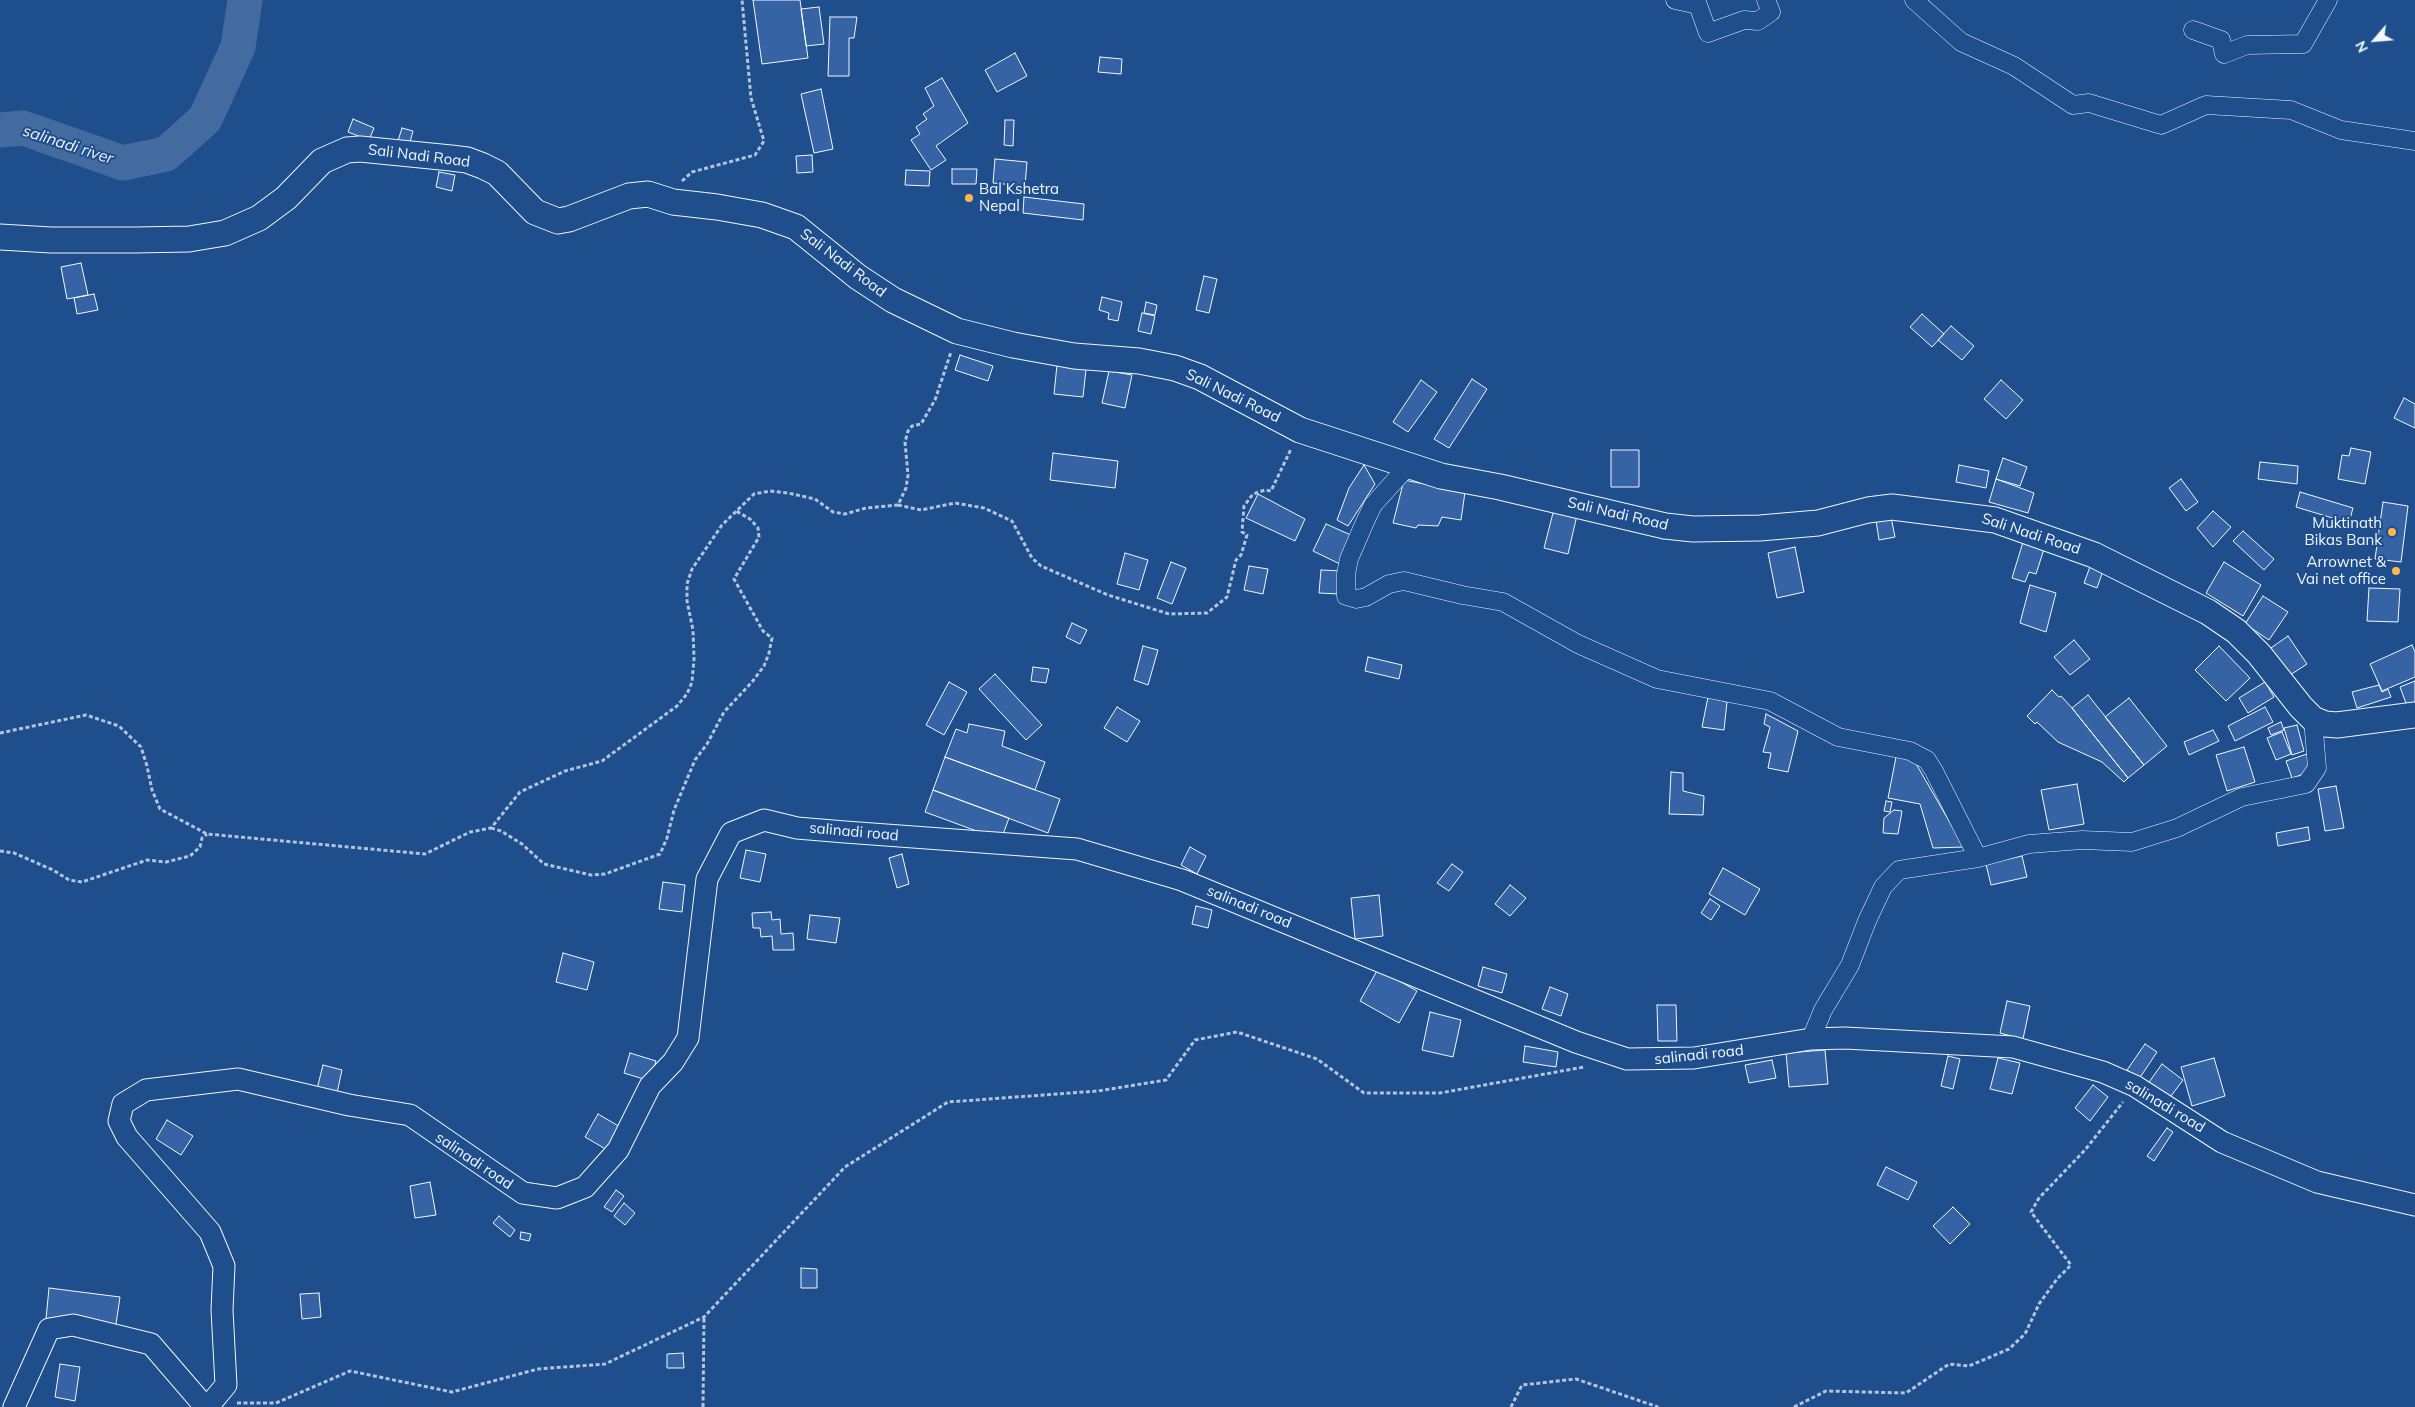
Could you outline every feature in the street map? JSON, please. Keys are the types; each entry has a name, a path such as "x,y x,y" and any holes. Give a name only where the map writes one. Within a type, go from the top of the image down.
{"main road":[{"name":"Sali Nadi Road","path":"0,237 51,240 144,240 189,239 225,233 259,218 286,198 322,161 347,150 360,149 467,160 497,173 535,212 558,221 569,219 630,196 648,194 673,202 717,207 784,221 809,236 858,277 892,300 957,331 1013,345 1074,356 1139,361 1175,368 1200,377 1300,430 1441,476 1500,487 1665,526 1692,529 1760,528 1818,523 1868,510 1892,507 1958,513 1996,520 2094,554 2208,612 2236,631 2301,707 2313,718 2325,724 2337,725 2415,715"}],"street":[{"path":"1676,0 1698,5 1708,33 1744,20 1758,22 1771,12 1766,0"},
{"path":"1914,0 1917,0 1961,42 2014,66 2073,105 2089,103 2161,125 2206,105 2291,110 2341,130 2415,141"},
{"path":"2193,30 2221,40 2224,54 2247,44 2303,44 2328,0"},
{"path":"1408,466 1373,505 1349,559 1346,574 1346,596 1356,599 1366,597 1389,584 1404,581 1462,595 1503,602 1578,644 1657,679 1770,701 1838,738 1888,746 1915,753 1928,760 1934,770 1978,858"},
{"path":"1811,1039 1823,1010 1850,965 1883,887 1899,870 1978,858 2029,844 2082,840 2132,842 2177,828 2242,797 2306,784 2317,768 2313,718"},
{"name":"salinadi road","path":"211,1403 226,1385 222,1310 224,1266 210,1232 127,1137 119,1121 123,1104 146,1090 238,1079 410,1116 522,1193 556,1198 584,1187 618,1150 650,1086 673,1062 688,1038 707,879 731,833 764,820 797,828 1077,849 1182,880 1576,1042 1627,1059 1694,1058 1811,1039 1845,1038 2014,1047 2102,1072 2136,1086 2222,1142 2317,1182 2415,1205"},
{"path":"14,1407 49,1329 73,1325 151,1344 201,1402 211,1403"}],"path":[{"path":"673,202 681,182 692,172 755,155 764,141 751,98 742,0"},
{"path":"898,505 906,488 908,475 906,442 908,431 912,426 921,424 935,400 945,375 957,331"},
{"path":"491,828 520,792 565,771 602,761 677,706 687,694 692,682 694,659 693,630 687,584 692,569 722,525 754,494 770,491 815,499 833,512 845,514 866,508 898,505 921,510 955,503 984,508 1012,521 1032,558 1041,566 1108,594 1169,614 1207,613 1228,597 1236,560 1241,555 1247,535 1242,532 1244,506 1253,494 1265,490 1271,491 1300,430"},
{"path":"0,733 86,715 120,726 141,747 152,790 160,809 207,834 425,854 470,832 491,828 502,831 522,844 544,864 591,875 605,874 660,854 667,838 674,810 695,760 707,744 724,712 752,682 764,666 769,653 772,638 762,631 734,579 759,537 758,528 750,519 736,511"},
{"path":"0,851 14,853 53,870 69,880 82,882 147,860 166,862 190,856 200,847 202,838 207,834"},
{"path":"211,1403 276,1404 350,1371 452,1392 538,1369 605,1364 704,1317 845,1167 948,1102 1098,1091 1166,1080 1195,1040 1237,1032 1317,1060 1364,1093 1440,1093 1588,1066"},
{"path":"1794,1407 1826,1392 1906,1393 1949,1364 1969,1366 2009,1349 2025,1334 2039,1304 2056,1279 2071,1265 2031,1212 2039,1198 2085,1150 2136,1086"},
{"path":"704,1317 704,1407"},
{"path":"1511,1407 1522,1384 1576,1379 1658,1407"}],"building":[{"path":"753,0 800,0 808,58 762,64"},
{"path":"819,7 824,44 806,46 801,9"},
{"path":"830,17 857,17 854,38 849,38 849,76 828,76"},
{"path":"1015,53 1027,76 997,92 985,70"},
{"path":"1100,57 1122,59 1121,74 1098,72"},
{"path":"942,78 968,123 936,146 946,160 931,170 911,140 920,134 916,127 927,119 923,114 934,106 925,88"},
{"path":"821,89 833,149 814,153 801,94"},
{"path":"353,119 374,128 369,140 348,132"},
{"path":"1005,120 1014,120 1013,146 1004,145"},
{"path":"402,128 413,131 408,150 396,147"},
{"path":"812,155 813,172 797,173 796,156"},
{"path":"995,159 1027,162 1025,186 993,183"},
{"path":"952,169 977,169 976,184 952,184"},
{"path":"906,170 930,171 929,186 905,185"},
{"path":"439,172 455,175 452,191 436,187"},
{"path":"1024,197 1084,204 1083,220 1023,213"},
{"path":"81,263 88,295 67,299 61,267"},
{"path":"1204,276 1217,279 1209,313 1196,310"},
{"path":"94,294 98,310 77,314 74,298"},
{"path":"1102,297 1122,302 1118,321 1108,319 1109,313 1099,310"},
{"path":"1146,302 1157,305 1155,315 1144,313"},
{"path":"1142,313 1155,316 1151,334 1138,331"},
{"path":"1922,314 1944,334 1932,347 1910,327"},
{"path":"1951,326 1974,346 1962,360 1938,340"},
{"path":"960,355 993,366 988,381 955,370"},
{"path":"1057,365 1086,369 1083,397 1054,394"},
{"path":"1109,371 1132,375 1125,408 1102,403"},
{"path":"1472,379 1487,389 1449,448 1434,439"},
{"path":"1421,380 1437,392 1408,432 1393,422"},
{"path":"2001,380 2023,400 2006,419 1984,399"},
{"path":"2404,398 2415,404 2415,428 2394,418"},
{"path":"2351,448 2371,452 2365,484 2338,479 2342,455 2349,456"},
{"path":"1611,450 1639,450 1639,487 1611,487"},
{"path":"1053,453 1118,461 1115,488 1050,480"},
{"path":"2003,458 2027,467 2020,486 1996,479"},
{"path":"2260,462 2298,466 2297,484 2258,479"},
{"path":"1364,465 1375,484 1348,526 1337,520 1349,488"},
{"path":"1959,465 1989,471 1986,488 1956,482"},
{"path":"1996,479 2034,493 2028,513 1989,502"},
{"path":"2181,479 2198,502 2186,511 2169,488"},
{"path":"1404,480 1465,492 1461,520 1442,517 1438,526 1418,525 1416,528 1393,523"},
{"path":"2300,492 2353,508 2349,523 2296,507"},
{"path":"1258,494 1305,519 1295,541 1246,518"},
{"name":"Muktinath Bikas Bank","path":"2383,502 2408,506 2401,562 2375,559"},
{"path":"1554,509 1577,515 1568,554 1544,548"},
{"path":"2213,511 2231,527 2213,547 2197,528"},
{"path":"1891,517 1895,537 1879,540 1876,520"},
{"path":"1326,524 1353,536 1340,564 1313,551"},
{"path":"2243,531 2274,559 2264,570 2233,541"},
{"path":"2023,542 2044,549 2036,574 2029,572 2025,582 2012,578"},
{"path":"1795,547 1804,592 1777,598 1768,553"},
{"path":"1125,553 1148,560 1139,590 1117,584"},
{"path":"1171,562 1186,568 1172,604 1157,598"},
{"path":"2224,562 2261,585 2243,616 2206,593"},
{"path":"2091,564 2104,568 2097,588 2084,583"},
{"path":"1249,566 1268,569 1263,594 1244,590"},
{"path":"1321,570 1342,571 1340,594 1319,593"},
{"path":"2030,585 2056,593 2046,632 2020,623"},
{"path":"2369,588 2400,589 2398,622 2367,621"},
{"path":"2263,596 2288,612 2269,640 2245,624"},
{"path":"1072,623 1087,630 1080,644 1066,637"},
{"path":"2288,636 2307,664 2287,677 2268,650"},
{"path":"2074,640 2090,659 2070,675 2054,657"},
{"path":"2412,645 2415,652 2415,677 2382,691 2370,664"},
{"path":"1143,646 1158,650 1148,685 1134,680"},
{"path":"2219,646 2250,678 2226,701 2195,670"},
{"path":"1368,657 1402,665 1399,679 1365,671"},
{"path":"1033,667 1049,669 1046,683 1031,681"},
{"path":"995,674 1042,725 1026,740 979,689"},
{"path":"2415,681 2415,703 2407,706 2400,687"},
{"path":"949,682 967,692 944,735 926,725"},
{"path":"2265,682 2274,697 2248,713 2239,698"},
{"path":"2379,685 2382,692 2388,689 2391,697 2357,708 2352,692"},
{"path":"2052,690 2059,697 2061,696 2072,708 2128,778 2124,782 2102,762 2058,742 2037,722 2035,724 2027,716"},
{"path":"2088,695 2144,765 2128,778 2072,708"},
{"path":"1708,697 1727,702 1724,730 1702,727"},
{"path":"2129,698 2167,746 2144,765 2105,717"},
{"path":"1117,707 1140,721 1127,742 1104,728"},
{"path":"2265,707 2273,722 2235,741 2228,726"},
{"path":"1766,714 1798,731 1788,772 1768,768 1771,753 1763,752 1770,727 1764,724"},
{"path":"2281,722 2284,730 2271,735 2268,728"},
{"path":"969,724 1005,731 1002,746 1045,762 1035,790 945,757 956,729 967,733"},
{"path":"2297,725 2304,751 2292,755 2284,728"},
{"path":"2213,730 2219,741 2189,755 2184,742"},
{"path":"2282,732 2291,754 2276,760 2267,738"},
{"path":"2244,747 2255,782 2227,791 2216,755"},
{"path":"1897,752 1915,762 1964,847 1933,848 1920,804 1888,798"},
{"path":"2307,754 2313,771 2292,778 2286,761"},
{"path":"945,757 1060,799 1048,833 933,790"},
{"path":"1671,772 1683,773 1683,791 1704,796 1703,815 1669,814"},
{"path":"2077,784 2084,824 2049,830 2041,790"},
{"path":"2336,786 2344,828 2325,831 2318,789"},
{"path":"933,790 1009,818 1001,840 925,812"},
{"path":"1886,801 1892,802 1890,812 1884,811"},
{"path":"1894,810 1902,811 1898,834 1883,833 1884,818"},
{"path":"2308,827 2310,840 2278,846 2276,833"},
{"path":"1190,847 1206,856 1197,874 1181,865"},
{"path":"746,850 766,854 760,882 740,878"},
{"path":"902,854 909,884 897,888 889,858"},
{"path":"2022,856 2027,877 1991,885 1986,864"},
{"path":"1452,864 1463,872 1449,891 1437,883"},
{"path":"1723,868 1760,889 1745,915 1709,894"},
{"path":"663,882 685,885 682,912 659,909"},
{"path":"1510,885 1526,898 1510,916 1495,904"},
{"path":"1379,895 1383,936 1355,939 1351,898"},
{"path":"1710,899 1720,906 1711,920 1701,913"},
{"path":"1196,906 1212,910 1208,928 1192,924"},
{"path":"771,912 772,920 780,919 781,934 793,933 794,950 773,950 772,936 761,937 760,928 753,928 752,913"},
{"path":"810,915 840,918 836,943 807,939"},
{"path":"563,953 594,962 587,990 556,982"},
{"path":"1483,967 1507,974 1502,993 1478,986"},
{"path":"1378,969 1417,991 1399,1023 1360,1001"},
{"path":"1550,987 1568,994 1561,1016 1542,1009"},
{"path":"2007,1001 2030,1006 2023,1039 2000,1033"},
{"path":"1657,1005 1676,1005 1677,1041 1658,1041"},
{"path":"1430,1012 1461,1020 1453,1057 1422,1050"},
{"path":"2145,1044 2157,1052 2139,1079 2127,1070"},
{"path":"1525,1046 1558,1052 1556,1067 1523,1062"},
{"path":"1825,1050 1828,1084 1789,1087 1786,1053"},
{"path":"630,1053 656,1061 650,1081 624,1073"},
{"path":"1948,1056 1960,1059 1953,1089 1941,1086"},
{"path":"1998,1058 2020,1063 2012,1094 1990,1089"},
{"path":"2214,1058 2225,1096 2192,1106 2181,1067"},
{"path":"1772,1060 1776,1078 1749,1083 1745,1065"},
{"path":"2162,1064 2183,1080 2168,1100 2147,1085"},
{"path":"323,1065 342,1070 337,1093 317,1089"},
{"path":"2093,1085 2108,1097 2090,1121 2075,1108"},
{"path":"598,1114 622,1128 609,1151 585,1137"},
{"path":"167,1120 193,1136 181,1155 156,1139"},
{"path":"2167,1128 2173,1132 2154,1161 2147,1156"},
{"path":"1886,1167 1917,1182 1908,1200 1877,1185"},
{"path":"430,1182 436,1215 415,1218 410,1186"},
{"path":"616,1190 624,1196 612,1212 604,1207"},
{"path":"624,1203 635,1213 625,1225 614,1216"},
{"path":"1953,1207 1970,1224 1950,1244 1933,1226"},
{"path":"499,1216 515,1230 510,1237 493,1223"},
{"path":"521,1232 531,1234 529,1241 520,1239"},
{"path":"801,1268 817,1269 817,1288 801,1288"},
{"path":"49,1288 120,1297 115,1331 46,1319"},
{"path":"319,1293 321,1317 302,1319 300,1294"},
{"path":"683,1353 684,1368 667,1368 667,1354"},
{"path":"60,1364 80,1367 75,1401 55,1397"}],"waterway":[{"name":"salinadi river","path":"0,130 23,128 123,163 166,154 205,119 238,47 245,0"}],"place":[{"name":"Bal Kshetra Nepal","path":"969,198"},
{"name":"Muktinath Bikas Bank","path":"2392,532"},
{"name":"Arrownet & Vai net office","path":"2396,571"}]}
